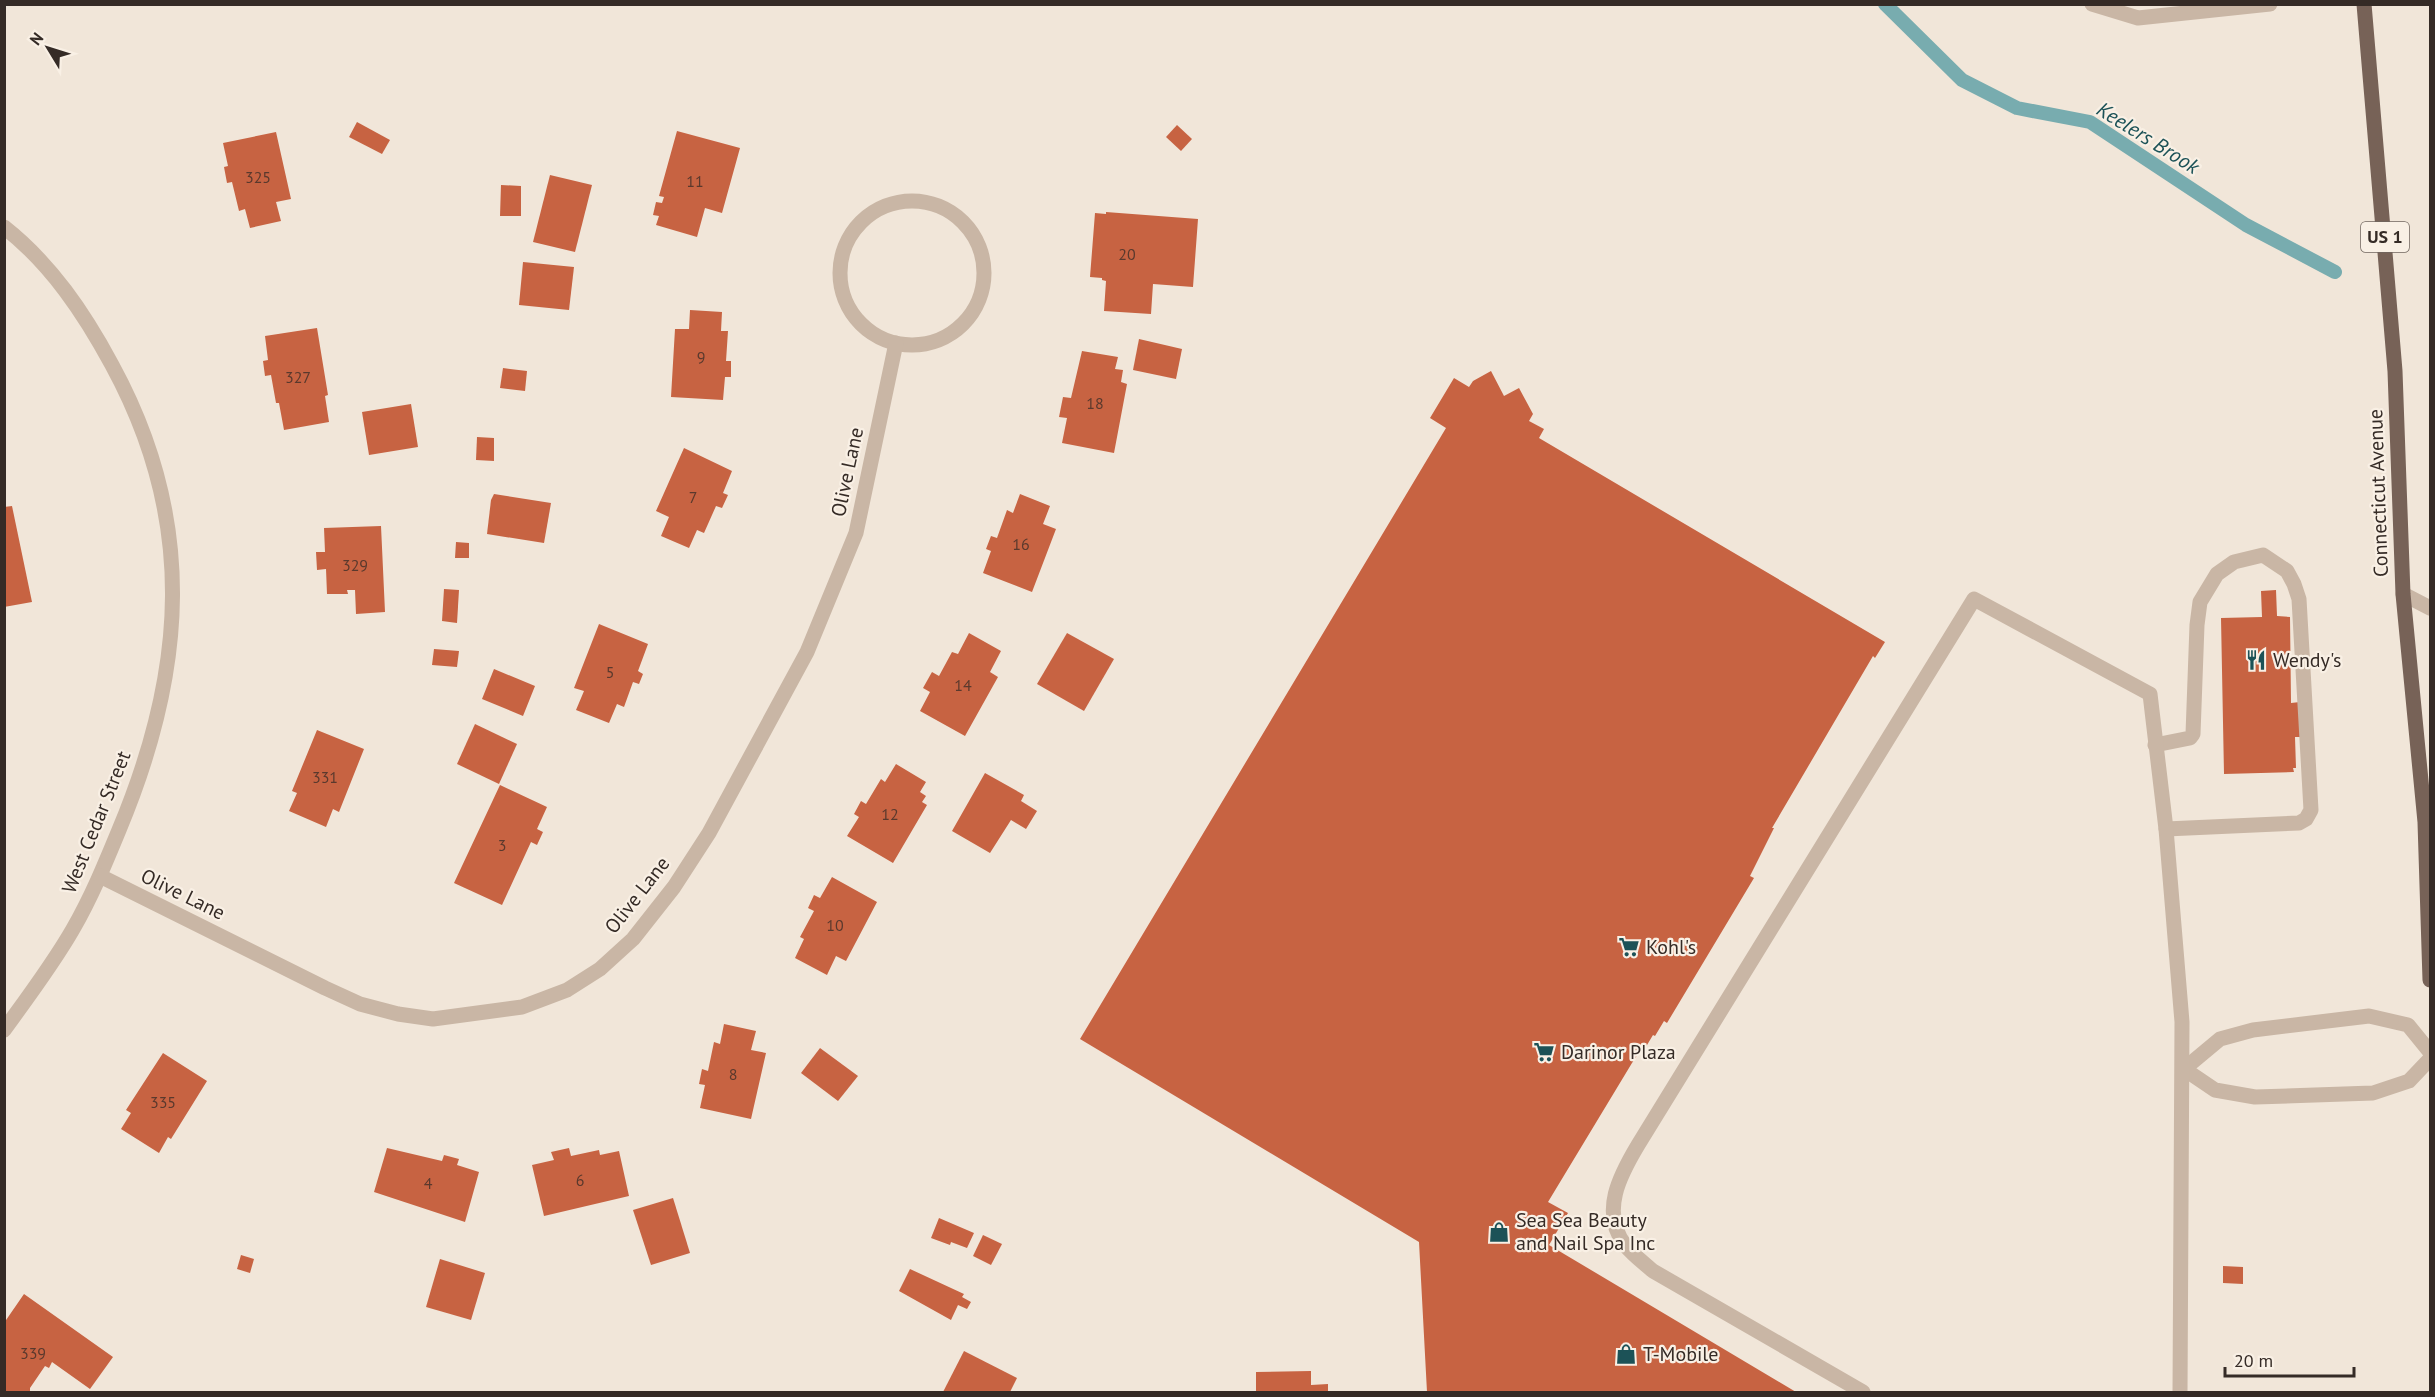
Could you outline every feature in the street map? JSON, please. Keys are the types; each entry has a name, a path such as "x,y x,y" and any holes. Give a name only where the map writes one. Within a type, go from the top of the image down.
{"main road":[{"name":"Connecticut Avenue","path":"2364,4 2395,371 2403,594 2428,822 2430,980"}],"street":[{"path":"2092,4 2138,18 2270,4"},
{"path":"906,202 929,203 958,218 973,235 984,267 982,289 979,300 968,319 950,334 930,343 907,345 896,343 866,328 846,302 841,280 843,257 857,227 874,212 906,202"},
{"name":"West Cedar Street","path":"4,227 25,243 49,268 102,346 127,392 155,464 166,510 172,561 172,618 165,677 153,732 137,786 100,876 74,929 4,1030"},
{"name":"Olive Lane","path":"100,876 325,988 360,1004 398,1014 433,1019 522,1007 567,990 600,969 633,939 674,887 709,833 807,652 856,533 896,343"},
{"path":"2155,746 2190,738 2193,734 2200,602 2217,574 2234,562 2263,555 2269,558 2286,572 2294,584 2299,599 2311,810 2306,819 2299,823 2166,829"},
{"path":"2403,594 2430,608"},
{"path":"1863,1392 1653,1271 1625,1245 1614,1219 1615,1190 1638,1145 1974,599 2150,694 2166,829 2182,1022 2184,1069 2180,1392"},
{"path":"2184,1069 2220,1039 2253,1030 2369,1016 2408,1025 2430,1052"},
{"path":"2184,1069 2215,1090 2255,1097 2373,1093 2409,1081 2430,1059"}],"building":[{"path":"357,122 390,140 382,154 349,137"},
{"path":"1177,125 1192,139 1181,151 1166,137"},
{"path":"677,131 740,148 722,213 705,208 697,237 656,225 659,216 653,215 656,202 662,203 664,197 659,196"},
{"path":"276,132 291,199 276,202 281,221 250,228 245,209 239,211 232,182 227,183 224,167 228,166 223,143"},
{"path":"550,175 592,185 575,252 533,242"},
{"path":"501,185 521,186 521,216 500,216"},
{"path":"1106,212 1198,219 1193,287 1153,284 1151,314 1104,311 1106,281 1102,278 1090,277 1095,213 1106,214"},
{"path":"523,262 574,267 569,310 519,305"},
{"path":"690,310 722,312 721,331 728,331 726,361 731,361 731,377 725,377 723,400 671,397 675,329 689,329"},
{"path":"317,328 328,395 325,396 329,422 284,430 271,375 265,376 263,361 268,360 265,336"},
{"path":"1139,339 1182,349 1176,379 1133,370"},
{"path":"1082,351 1118,357 1115,369 1123,370 1121,382 1127,384 1114,453 1062,443 1067,418 1059,417 1063,397 1071,398"},
{"path":"503,368 527,371 525,391 500,388"},
{"path":"1491,371 1504,396 1519,388 1533,414 1529,421 1544,429 1539,438 1885,642 1875,658 1873,656 1772,828 1774,828 1750,876 1754,878 1667,1023 1664,1021 1655,1036 1653,1035 1644,1050 1642,1048 1632,1063 1548,1202 1568,1213 1549,1245 1796,1392 1427,1392 1419,1242 1080,1039 1446,428 1430,418 1454,378 1469,387 1473,381"},
{"path":"411,404 418,447 369,455 362,412"},
{"path":"477,437 494,438 494,461 476,460"},
{"path":"684,448 732,471 723,493 728,495 722,508 716,506 704,533 697,530 689,548 661,536 669,517 656,511"},
{"path":"494,494 551,503 544,543 487,534 491,500"},
{"path":"1020,494 1050,506 1043,524 1056,529 1032,592 983,573 991,551 986,549 991,536 997,538 1007,510 1013,513"},
{"path":"12,506 32,602 4,607 4,507"},
{"path":"381,526 385,612 356,614 355,590 347,590 348,594 327,594 326,569 317,570 316,552 325,552 324,528"},
{"path":"456,542 469,543 469,558 455,558"},
{"path":"444,589 459,590 457,623 442,621"},
{"name":"Wendy's","path":"2276,590 2277,616 2290,617 2291,703 2300,702 2301,737 2295,737 2296,768 2293,768 2294,772 2224,774 2221,618 2262,617 2261,591"},
{"path":"599,624 648,644 638,671 643,674 639,684 633,682 624,707 617,704 609,723 576,710 584,691 574,688"},
{"path":"969,633 1001,651 990,672 998,677 965,736 920,711 930,692 923,688 932,672 939,676 952,652 958,654"},
{"path":"1067,633 1114,659 1084,711 1037,684"},
{"path":"434,649 459,651 457,667 432,665"},
{"path":"494,669 535,686 523,716 482,699"},
{"path":"475,724 517,744 499,784 457,764"},
{"path":"317,730 364,749 339,812 333,809 326,827 289,811 297,793 292,791"},
{"path":"896,764 926,782 920,792 926,796 922,802 927,805 893,863 847,836 859,817 854,814 861,801 866,804 881,779 885,782"},
{"path":"985,773 1024,795 1021,801 1037,811 1026,829 1011,820 990,853 952,831"},
{"path":"500,785 547,807 537,829 543,832 537,845 531,842 502,905 454,883"},
{"path":"832,877 877,902 846,961 836,956 827,975 795,958 804,939 800,937 814,911 808,908 814,895 820,898"},
{"path":"724,1024 756,1031 751,1050 766,1053 751,1119 700,1108 705,1085 699,1084 702,1069 708,1071 714,1042 720,1044"},
{"path":"820,1048 858,1076 838,1101 801,1073"},
{"path":"163,1053 207,1081 171,1139 168,1137 159,1153 121,1129 131,1113 126,1110"},
{"path":"387,1148 442,1161 444,1155 459,1159 457,1165 479,1172 465,1222 374,1192"},
{"path":"569,1148 571,1156 599,1150 600,1155 619,1151 629,1196 544,1216 532,1165 554,1160 551,1152"},
{"path":"673,1198 690,1253 651,1265 633,1210"},
{"path":"939,1218 974,1233 967,1248 931,1238"},
{"path":"983,1235 1002,1244 991,1265 973,1256"},
{"path":"241,1255 254,1259 250,1273 237,1269"},
{"path":"440,1259 485,1273 471,1320 426,1307"},
{"path":"2223,1266 2243,1267 2243,1284 2223,1283"},
{"path":"910,1269 964,1294 962,1297 971,1302 967,1309 958,1305 951,1320 899,1291"},
{"path":"24,1294 113,1357 90,1389 52,1362 49,1368 45,1366 30,1388 30,1392 4,1392 4,1323"},
{"path":"964,1351 1017,1378 1010,1392 943,1392"},
{"path":"1311,1371 1311,1385 1328,1384 1328,1392 1256,1392 1256,1372"}],"waterway":[{"name":"Keelers Brook","path":"1885,4 1962,80 2017,108 2090,122 2246,225 2335,272"}],"place":[{"name":"Wendy's","path":"2256,660"},
{"name":"Kohl's","path":"1629,947"},
{"name":"Darinor Plaza","path":"1544,1052"},
{"name":"Sea Sea Beauty and Nail Spa Inc","path":"1499,1232"},
{"name":"T-Mobile","path":"1626,1354"}]}
